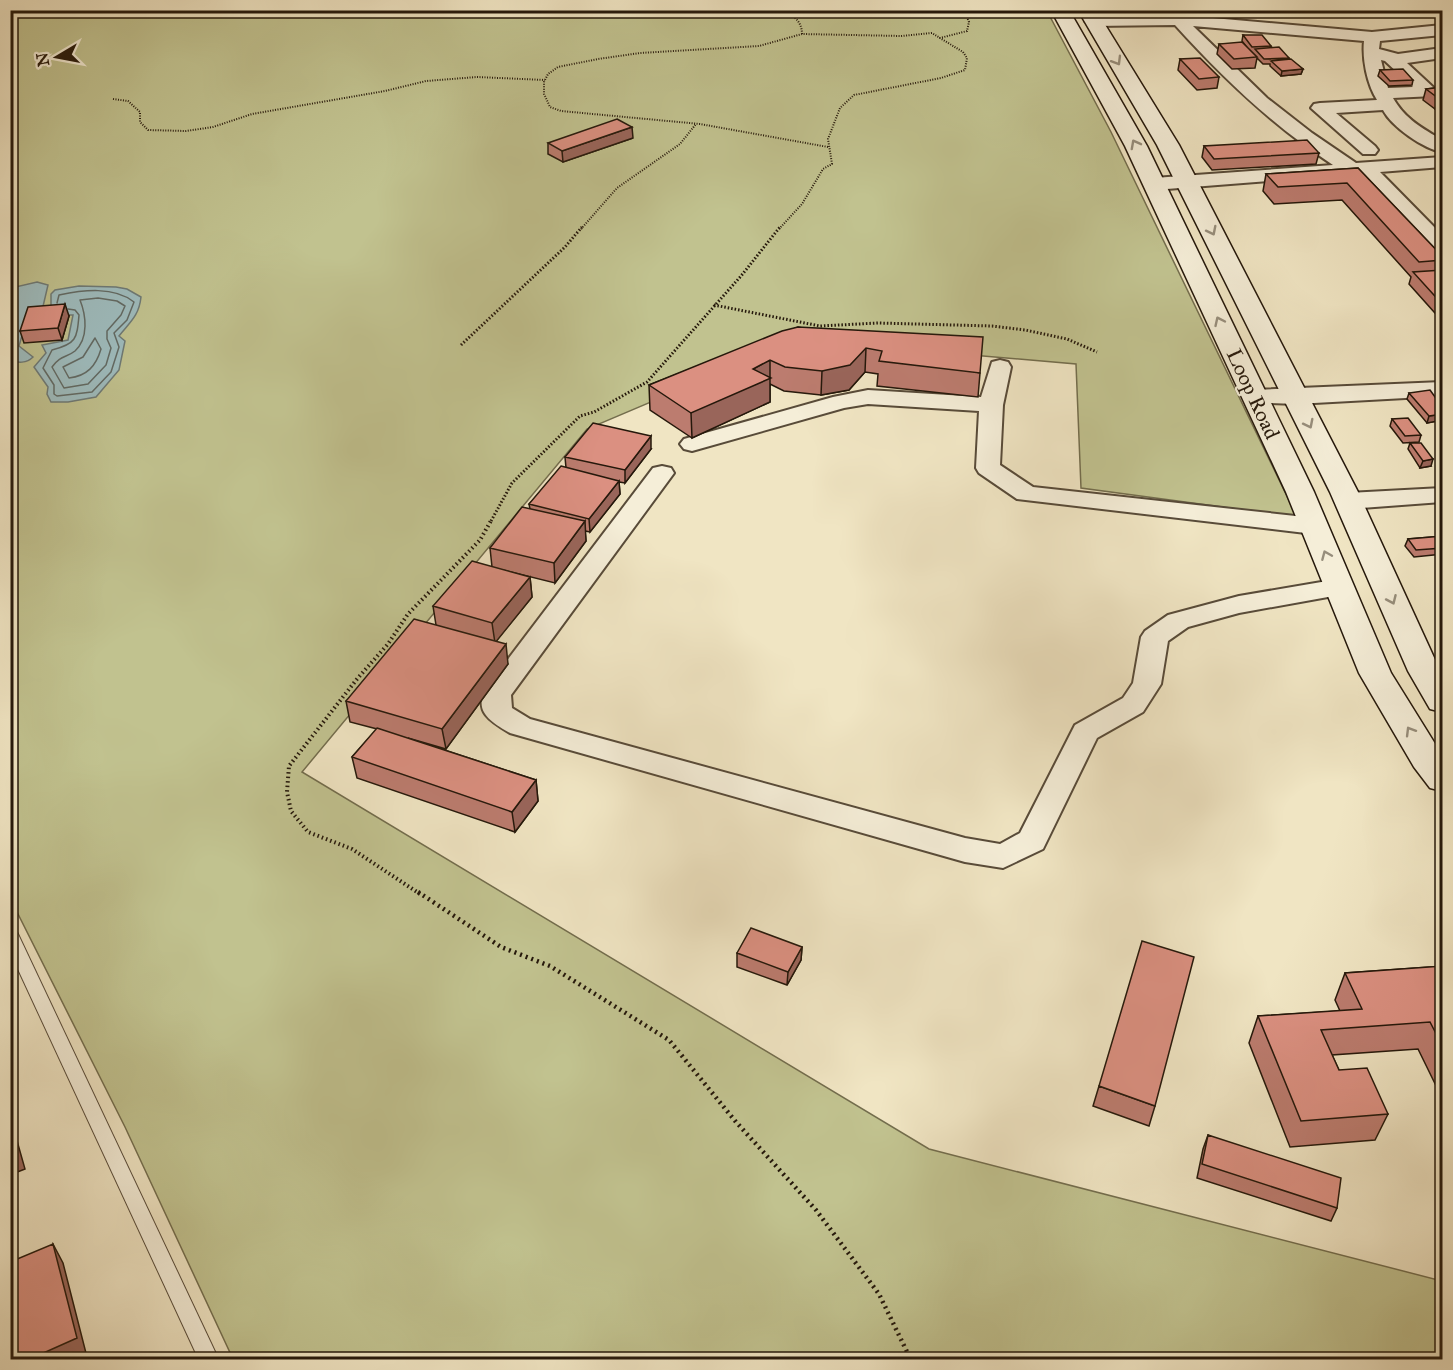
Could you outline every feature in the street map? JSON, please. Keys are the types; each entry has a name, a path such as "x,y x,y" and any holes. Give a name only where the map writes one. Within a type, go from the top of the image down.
{"main road":[{"name":"Loop Road","path":"1060,10 1136,146 1314,526 1375,673 1426,758 1443,779"},
{"name":"Loop Road","path":"1090,16 1187,182 1433,671 1443,701"}],"street":[{"path":"1090,16 1179,20 1372,44 1441,32"},
{"path":"1422,17 1441,32"},
{"path":"1179,20 1224,71 1249,93 1320,150 1360,170 1443,246"},
{"path":"1372,44 1435,92"},
{"path":"1372,44 1384,99 1394,115 1408,127 1443,147"},
{"path":"1394,60 1443,53"},
{"path":"1369,150 1320,108 1435,92"},
{"path":"1154,184 1443,162"},
{"path":"1000,367 992,405 988,468 1026,494 1314,526"},
{"path":"1255,397 1296,398 1443,389"},
{"path":"692,444 840,402 868,397 992,405"},
{"path":"662,473 497,694 498,713 520,726 965,850 1003,856 1032,840 1085,732 1133,705 1147,684 1155,637 1178,621 1239,605 1339,587"},
{"path":"1348,501 1443,495"}],"lane":[{"path":"10,934 208,1359"}],"path":[{"path":"782,10 795,18 802,26 802,34"},
{"path":"940,38 967,31 969,22 964,10"},
{"path":"828,147 696,124 665,122 649,117 561,111 550,107 547,102 543,88 545,80 558,67 598,59 648,52 748,48 802,34 901,36 932,33 963,52 967,58 965,70 941,78 854,95 840,108 828,139 832,164 823,169 802,204 647,382 594,412 580,416 512,483 480,540 408,614 388,644 289,766 287,792 291,811 308,832 352,849 501,947 550,966 669,1040 736,1122 816,1210 879,1294 905,1351 911,1359"},
{"path":"112,99 128,101 140,112 140,122 148,130 172,132 213,127 252,114 385,91 426,81 477,77 545,80"},
{"path":"461,345 565,247 617,188 680,144 696,124"},
{"path":"714,305 820,326 878,323 992,326 1025,330 1067,339 1096,352"}],"green space":[{"path":"11,11 1047,11 1111,132 1297,517 1081,488 1076,364 797,340 587,429 302,772 929,1149 1442,1281 1442,1359 233,1359 125,1127 11,900"}],"water":[{"path":"37,282 48,285 41,315 26,322 19,346 33,357 25,362 16,362 11,359 11,288"},
{"path":"79,286 127,289 141,297 140,304 133,318 119,336 125,341 119,370 96,397 68,402 51,402 47,394 48,387 34,367 46,353 42,345 68,340 73,315 60,315 51,310 51,294 55,290"}],"building":[{"path":"1243,35 1262,35 1271,46 1252,47"},
{"path":"1242,42 1257,57 1234,59 1219,44"},
{"path":"1279,47 1289,58 1264,59 1255,49"},
{"path":"1200,58 1219,77 1199,79 1180,59"},
{"path":"1291,59 1303,69 1282,71 1271,61"},
{"path":"1403,69 1413,80 1390,81 1380,70"},
{"path":"1443,87 1443,97 1438,98 1426,89"},
{"path":"617,119 632,127 562,151 548,143"},
{"path":"1307,140 1319,153 1214,159 1204,146"},
{"path":"1358,168 1443,257 1443,260 1419,262 1347,183 1278,187 1266,174"},
{"path":"1443,270 1443,305 1413,272"},
{"path":"65,304 58,328 20,331 28,307"},
{"path":"798,327 983,337 980,373 879,361 882,351 866,348 850,365 822,371 785,367 770,360 753,369 771,378 691,413 649,385 782,331"},
{"path":"1430,390 1443,408 1443,414 1429,416 1409,393"},
{"path":"1408,418 1421,435 1405,436 1392,419"},
{"path":"593,423 651,436 625,470 565,457"},
{"path":"1410,443 1421,443 1433,459 1423,461"},
{"path":"561,466 619,481 589,519 529,504"},
{"path":"522,507 585,521 554,563 490,548"},
{"path":"1443,536 1443,548 1416,550 1408,539"},
{"path":"472,561 530,577 492,623 433,606"},
{"path":"414,619 506,644 442,729 346,701"},
{"path":"377,728 536,780 512,812 352,757"},
{"path":"751,928 802,947 788,972 737,953"},
{"path":"1142,941 1194,957 1155,1106 1099,1086"},
{"path":"1443,966 1443,1047 1430,1022 1321,1030 1339,1070 1367,1068 1388,1114 1301,1121 1258,1016 1362,1009 1345,973"},
{"path":"10,1132 15,1149 10,1151"},
{"path":"1208,1135 1341,1178 1337,1208 1202,1164"},
{"path":"53,1244 77,1338 30,1359 10,1359 10,1262"}]}
